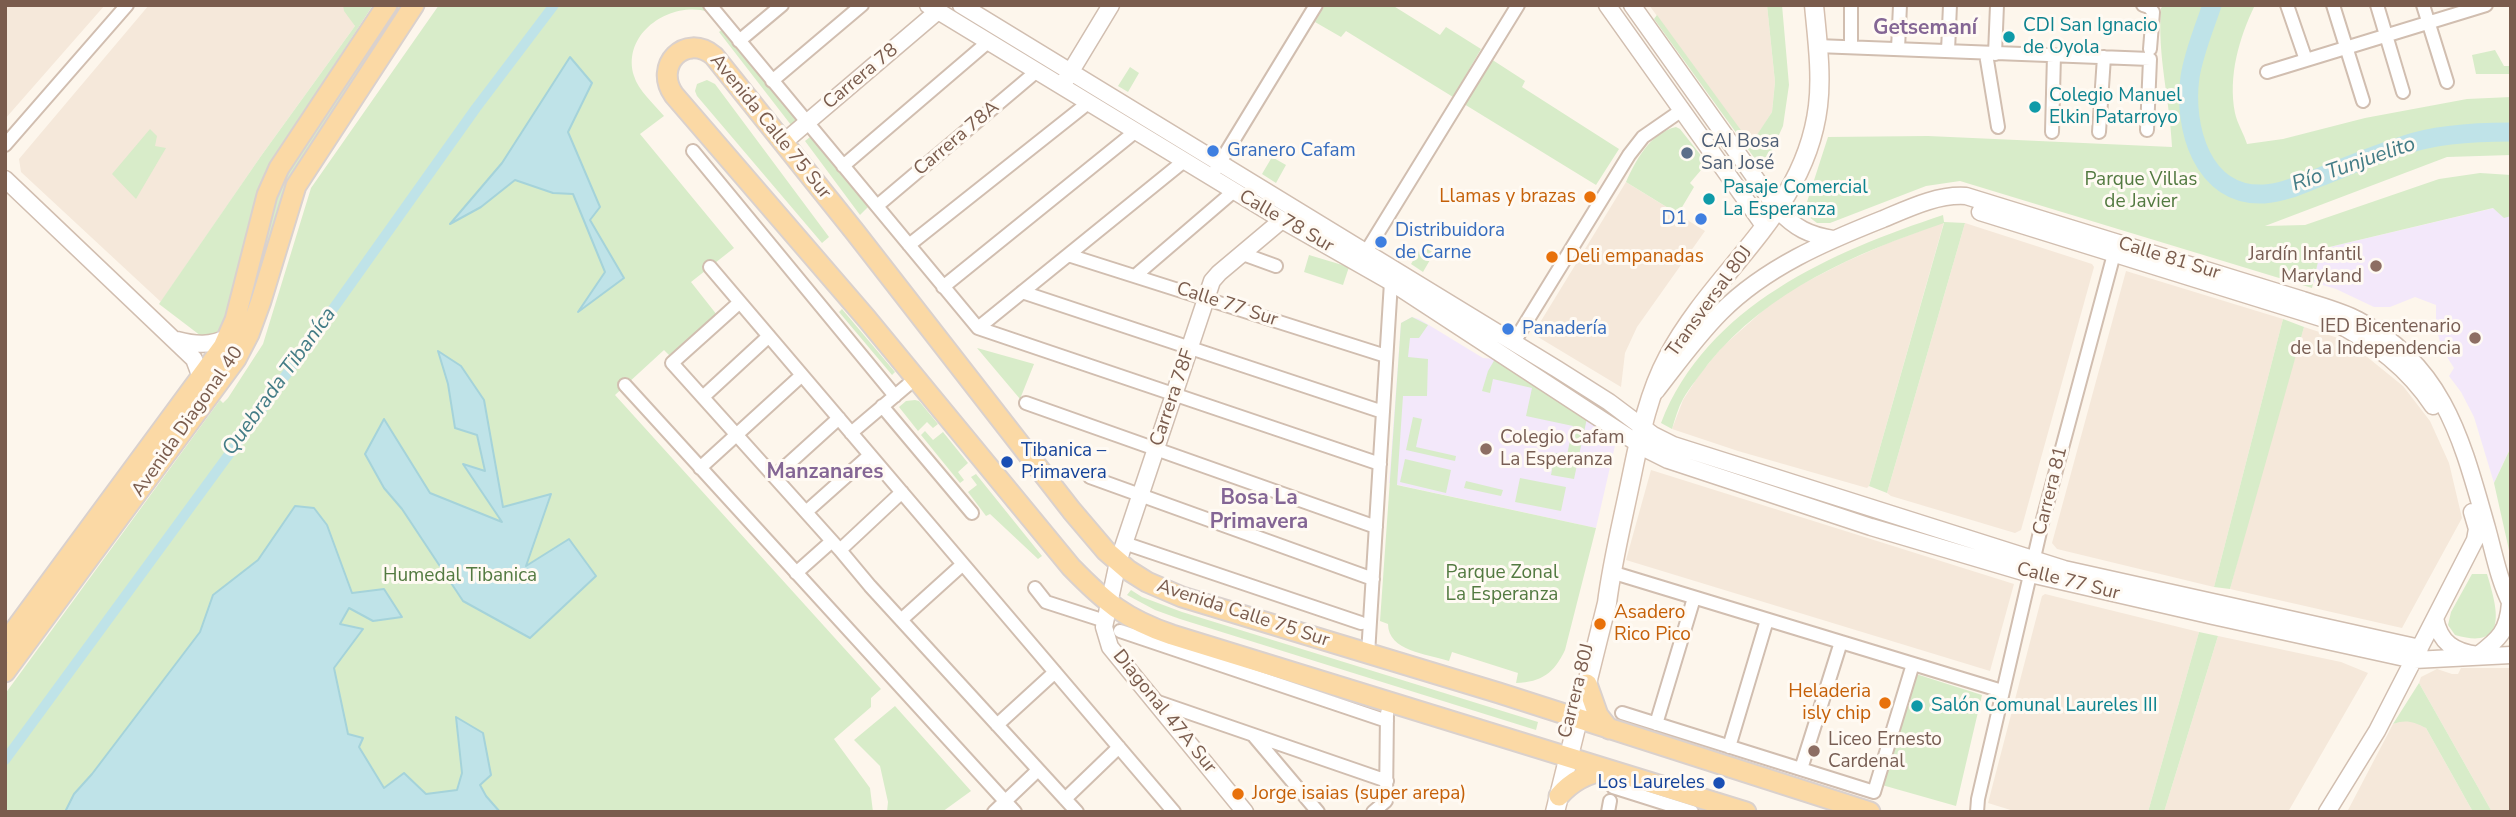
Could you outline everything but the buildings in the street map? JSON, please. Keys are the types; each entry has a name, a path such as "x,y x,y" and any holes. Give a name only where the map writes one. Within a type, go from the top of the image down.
{"main road":[{"name":"Avenida Diagonal 40","path":"5,643 197,385 229,337 267,195 279,168 387,5"},
{"name":"Avenida Diagonal 40","path":"5,672 236,359 261,301 296,186 414,5"},
{"name":"Transversal 80J","path":"1651,399 1674,347 1778,210 1797,177 1815,121 1819,98 1814,5"},
{"name":"Avenida Calle 75 Sur","path":"1746,812 1611,792 1565,756 1387,712 1107,613 916,378 672,92 667,73 674,57 685,49 694,48 713,54 1072,511 1121,553 1147,582 1182,597 1609,729 1872,802"},
{"name":"Carrera 80J","path":"1575,718 1587,684 1608,603 1611,572 1651,399"},
{"name":"Carrera 80J","path":"1554,807 1599,602 1611,572"},
{"path":"1587,684 1598,715 1609,729"},
{"path":"1554,807 1569,785 1586,775 1611,792"}],"street":[{"path":"5,145 127,5"},
{"path":"710,5 978,328 1380,464"},
{"path":"739,41 782,5"},
{"path":"772,81 862,5"},
{"name":"Calle 78 Sur","path":"961,5 1066,79 1215,170 1366,252 1609,402 1642,436"},
{"path":"1066,79 1111,5"},
{"path":"1215,170 1316,5"},
{"path":"1366,252 1518,5"},
{"path":"1607,5 1765,227"},
{"path":"1632,5 1778,210 1790,223 1807,233 1833,239"},
{"path":"1850,47 1851,5"},
{"path":"1898,49 1900,5"},
{"path":"1948,51 1950,5"},
{"path":"1997,5 1990,54 1998,127"},
{"path":"2287,5 2306,60"},
{"path":"2333,5 2363,101"},
{"path":"2377,5 2403,92"},
{"path":"2423,5 2447,82"},
{"path":"2267,72 2486,5"},
{"path":"2146,6 2153,12 2147,131"},
{"name":"Calle 78 Sur","path":"933,8 1037,71 1066,79 1088,103 1184,161 1215,170 1234,191 1391,282 1642,436"},
{"name":"Carrera 78","path":"784,142 933,8"},
{"path":"843,166 988,42"},
{"path":"1817,46 2104,57 2150,54"},
{"path":"2052,132 2054,55"},
{"path":"2099,132 2104,57"},
{"name":"Carrera 78A","path":"877,206 1037,71"},
{"path":"909,245 1088,103"},
{"path":"1514,342 1629,155 1643,137 1682,110"},
{"path":"943,287 1136,131"},
{"path":"693,151 895,396"},
{"path":"978,328 1184,161"},
{"path":"5,179 176,339 198,366 200,375 197,385"},
{"path":"1135,276 1234,191"},
{"name":"Calle 81 Sur","path":"1651,399 1721,312 1743,293 1794,258 1833,239 1906,210 1954,195 1966,197 2303,300 2348,316 2382,336 2403,352 2423,374 2457,429 2510,604"},
{"name":"Calle 81 Sur","path":"1941,198 2331,321 2385,352 2411,376 2443,423 2475,522 2475,540 2435,618"},
{"name":"Carrera 78F","path":"1107,613 1121,553 1215,277 1282,220"},
{"path":"1242,254 1276,266"},
{"name":"Carrera 81","path":"1977,812 2002,691 2032,567 2114,254"},
{"name":"Calle 77 Sur","path":"1068,255 1386,356"},
{"path":"710,267 1174,812"},
{"path":"1368,654 1391,282"},
{"path":"1022,292 1383,412"},
{"path":"740,302 672,363 1077,812"},
{"path":"704,396 769,336"},
{"path":"176,339 205,345 229,337"},
{"path":"700,468 802,375"},
{"path":"851,433 916,378"},
{"path":"625,385 1015,812"},
{"path":"1026,403 1376,527"},
{"path":"882,406 972,513"},
{"path":"775,476 839,418"},
{"name":"Calle 77 Sur","path":"1642,436 1668,460 1871,527 2032,567 2417,654 2511,655"},
{"path":"806,512 870,455"},
{"path":"1090,477 1373,579"},
{"path":"796,573 902,492"},
{"path":"1121,553 1361,623"},
{"path":"901,620 963,564"},
{"path":"1611,572 2002,691"},
{"path":"1035,588 1046,602 1107,613"},
{"path":"1656,724 1694,597"},
{"path":"2435,618 2441,636 2450,646 2466,654 2478,655 2502,633 2507,625 2510,604"},
{"name":"Diagonal 47A Sur","path":"1107,613 1104,632 1110,647 1245,812"},
{"path":"2327,812 2372,739 2435,618"},
{"path":"1729,747 1768,620"},
{"path":"1120,631 1387,712 1387,781 1390,806 1373,812"},
{"path":"1801,769 1841,642"},
{"path":"1622,713 1801,769 1872,802 1913,664"},
{"path":"997,725 1055,672"},
{"path":"1154,701 1387,781"},
{"path":"1253,735 1318,812"},
{"path":"1065,799 1119,747"},
{"path":"994,812 1038,769"},
{"path":"1611,792 1692,812"}],"shaded area":[{"path":"5,5 105,5 5,119"},
{"path":"149,5 344,5 355,26 261,156 161,302 21,172 19,159"},
{"path":"1649,5 1767,5 1775,82 1772,112 1751,145"},
{"path":"1626,182 1705,231 1637,327 1625,353 1621,387 1533,334"},
{"name":"IED Bicentenario de la Independencia","path":"2494,208 2504,217 2511,216 2511,447 2494,483 2474,417 2449,376 2454,368 2442,349 2436,327 2436,305 2415,297 2390,307 2374,307 2336,289 2313,282 2321,249"},
{"path":"1944,222 1867,488 1672,429 1683,400 1699,375 1722,347 1775,300 1845,262"},
{"path":"1965,223 2092,264 2094,267 2021,530 2015,533 1887,493"},
{"path":"2126,271 2283,319 2214,587 2057,549 2052,543"},
{"name":"Colegio Cafam La Esperanza","path":"1412,317 1483,358 1495,359 1617,437 1596,528 1389,483 1401,323"},
{"path":"2304,327 2341,339 2403,386 2430,421 2449,463 2462,518 2402,628 2230,589"},
{"path":"1651,470 2014,584 1990,671 1626,560"},
{"path":"2045,594 2199,632 2148,812 2017,812 1988,803 2042,596"},
{"path":"2218,636 2341,662 2368,673 2288,812 2164,812"},
{"path":"2461,668 2511,668 2511,812 2492,812 2419,683 2421,677 2437,669 2458,674"},
{"path":"2403,720 2426,728 2473,812 2347,812 2393,724"}],"green space":[{"path":"343,5 373,5 266,170 222,328 216,334 201,336 159,304 355,26 344,11"},
{"path":"392,5 403,5 300,164 254,306 230,346 279,186"},
{"name":"Humedal Tibanica","path":"439,5 703,5 709,12 679,11 652,23 635,46 632,60 634,76 639,86 664,116 640,134 734,248 691,282 717,315 671,357 664,350 615,395 881,689 871,698 871,707 834,739 870,788 873,812 5,812 5,694 220,400 223,403 228,398 263,344 311,188"},
{"path":"1325,5 1392,5 1440,35 1446,27 1481,49 1453,97 1346,31 1341,37 1315,22"},
{"path":"1767,5 1782,5 1789,85 1783,126 1763,170 1654,19 1657,15 1751,144 1772,112 1775,82"},
{"name":"Parque Villas de Javier","path":"2164,5 2255,5 2236,57 2233,85 2235,113 2247,144 2283,139 2365,118 2467,99 2511,97 2511,155 2447,157 2265,226 2305,225 2439,179 2480,173 2511,175 2511,216 2504,218 2493,208 2321,249 2312,288 1960,181 1926,186 1830,223 1817,223 1809,217 1806,205 1828,137 1928,136 2172,147 2160,26 2161,8"},
{"path":"723,29 796,120 791,125 719,32"},
{"path":"2495,50 2504,66 2511,66 2511,74 2476,74 2472,55"},
{"path":"1491,59 1525,81 1522,87 1619,149 1596,185 1464,104"},
{"path":"1130,67 1139,73 1128,92 1118,86"},
{"path":"707,80 715,84 829,237 822,243 697,96 697,84"},
{"path":"1676,127 1707,163 1690,183 1694,187 1678,214 1626,182 1651,141"},
{"path":"150,129 157,136 155,146 166,148 136,199 112,174"},
{"path":"810,137 868,207 860,215 805,141"},
{"path":"1272,157 1286,165 1276,183 1262,174"},
{"path":"1943,215 1944,222 1965,223 1887,493 1869,486 1944,223 1846,261 1786,295 1732,338 1708,364 1683,399 1672,429 1661,423 1682,382 1709,346 1741,315 1817,266"},
{"path":"1422,246 1434,253 1423,272 1411,264"},
{"path":"1309,255 1349,267 1343,285 1304,272"},
{"path":"842,309 895,372 892,375 839,312"},
{"name":"Parque Zonal La Esperanza","path":"1412,317 1428,325 1419,338 1410,338 1408,357 1428,359 1427,396 1403,396 1397,485 1596,528 1565,650 1552,670 1533,681 1516,683 1518,673 1452,652 1449,661 1410,650 1394,640 1388,624 1380,621 1401,323"},
{"path":"2283,319 2304,327 2230,589 2214,587"},
{"path":"977,348 1034,364 1020,399"},
{"path":"1495,359 1587,418 1574,479 1551,475 1555,453 1567,455 1573,426 1526,416 1532,388 1493,379 1490,393 1482,391"},
{"path":"906,401 919,401 938,424 933,428 927,422 918,431 899,407"},
{"path":"1413,417 1422,419 1416,447 1456,456 1455,461 1406,450"},
{"path":"925,431 933,440 943,432 968,463 958,472 964,480 960,483 921,435"},
{"path":"2511,447 2511,559 2494,483"},
{"path":"1405,459 1451,470 1446,493 1400,482"},
{"path":"976,474 1042,556 1038,559 990,514 986,516 968,492 977,485 971,477"},
{"path":"1520,478 1566,487 1561,511 1515,502"},
{"path":"1466,481 1503,490 1501,496 1464,488"},
{"path":"2472,574 2487,574 2494,600 2495,623 2492,631 2485,637 2455,635 2448,625 2451,612"},
{"path":"1131,590 1182,612 1538,722 1536,730 1180,619 1155,610 1127,595"},
{"path":"2199,632 2218,636 2164,812 2148,812"},
{"path":"1916,674 1982,695 1956,806 1882,785"},
{"path":"2419,683 2492,812 2473,812 2426,728 2410,722 2393,724"},
{"path":"895,706 971,791 942,812 887,812 888,802 880,766 854,740"}],"water":[{"path":"570,57 592,83 568,132 600,207 590,220 624,278 578,312 605,272 573,194 553,193 515,180 481,207 450,224 502,163"},
{"path":"438,351 461,366 484,400 503,507 551,494 526,566 569,539 596,576 530,638 463,601 402,509 384,488 365,454 384,419 430,493 502,522 463,464 485,471 477,435 455,428 448,384"},
{"path":"295,506 314,508 327,525 352,593 384,589 402,617 373,621 349,608 340,624 363,629 334,668 348,734 363,738 359,747 384,788 404,773 426,794 457,790 462,773 456,717 483,733 491,775 480,785 500,812 65,812 74,794 200,632 213,595 258,560"}],"waterway":[{"name":"Quebrada Tibaníca","path":"5,760 249,427 476,108 554,5"},
{"name":"Río Tunjuelito","path":"2212,5 2190,77 2190,117 2194,137 2211,171 2225,184 2243,192 2264,194 2285,190 2383,152 2430,138 2511,132"}],"place":[{"name":"CDI San Ignacio de Oyola","path":"2009,37"},
{"name":"Colegio Manuel Elkin Patarroyo","path":"2035,107"},
{"name":"Granero Cafam","path":"1213,151"},
{"name":"CAI Bosa San José","path":"1687,153"},
{"name":"Llamas y brazas","path":"1590,197"},
{"name":"Pasaje Comercial La Esperanza","path":"1709,199"},
{"name":"D1","path":"1701,219"},
{"name":"Distribuidora de Carne","path":"1381,242"},
{"name":"Deli empanadas","path":"1552,257"},
{"name":"Jardín Infantil Maryland","path":"2376,266"},
{"name":"Panadería","path":"1508,329"},
{"name":"IED Bicentenario de la Independencia","path":"2475,338"},
{"name":"Colegio Cafam La Esperanza","path":"1486,449"},
{"name":"Tibanica – Primavera","path":"1007,462"},
{"name":"Asadero Rico Pico","path":"1600,624"},
{"name":"Heladeria isly chip","path":"1885,703"},
{"name":"Salón Comunal Laureles III","path":"1917,706"},
{"name":"Liceo Ernesto Cardenal","path":"1814,751"},
{"name":"Los Laureles","path":"1719,783"},
{"name":"Jorge isaias (super arepa)","path":"1238,794"}],"district":[{"name":"Getsemaní","path":"1925,29"},
{"name":"Manzanares","path":"825,473"},
{"name":"Bosa La Primavera","path":"1259,511"}]}
